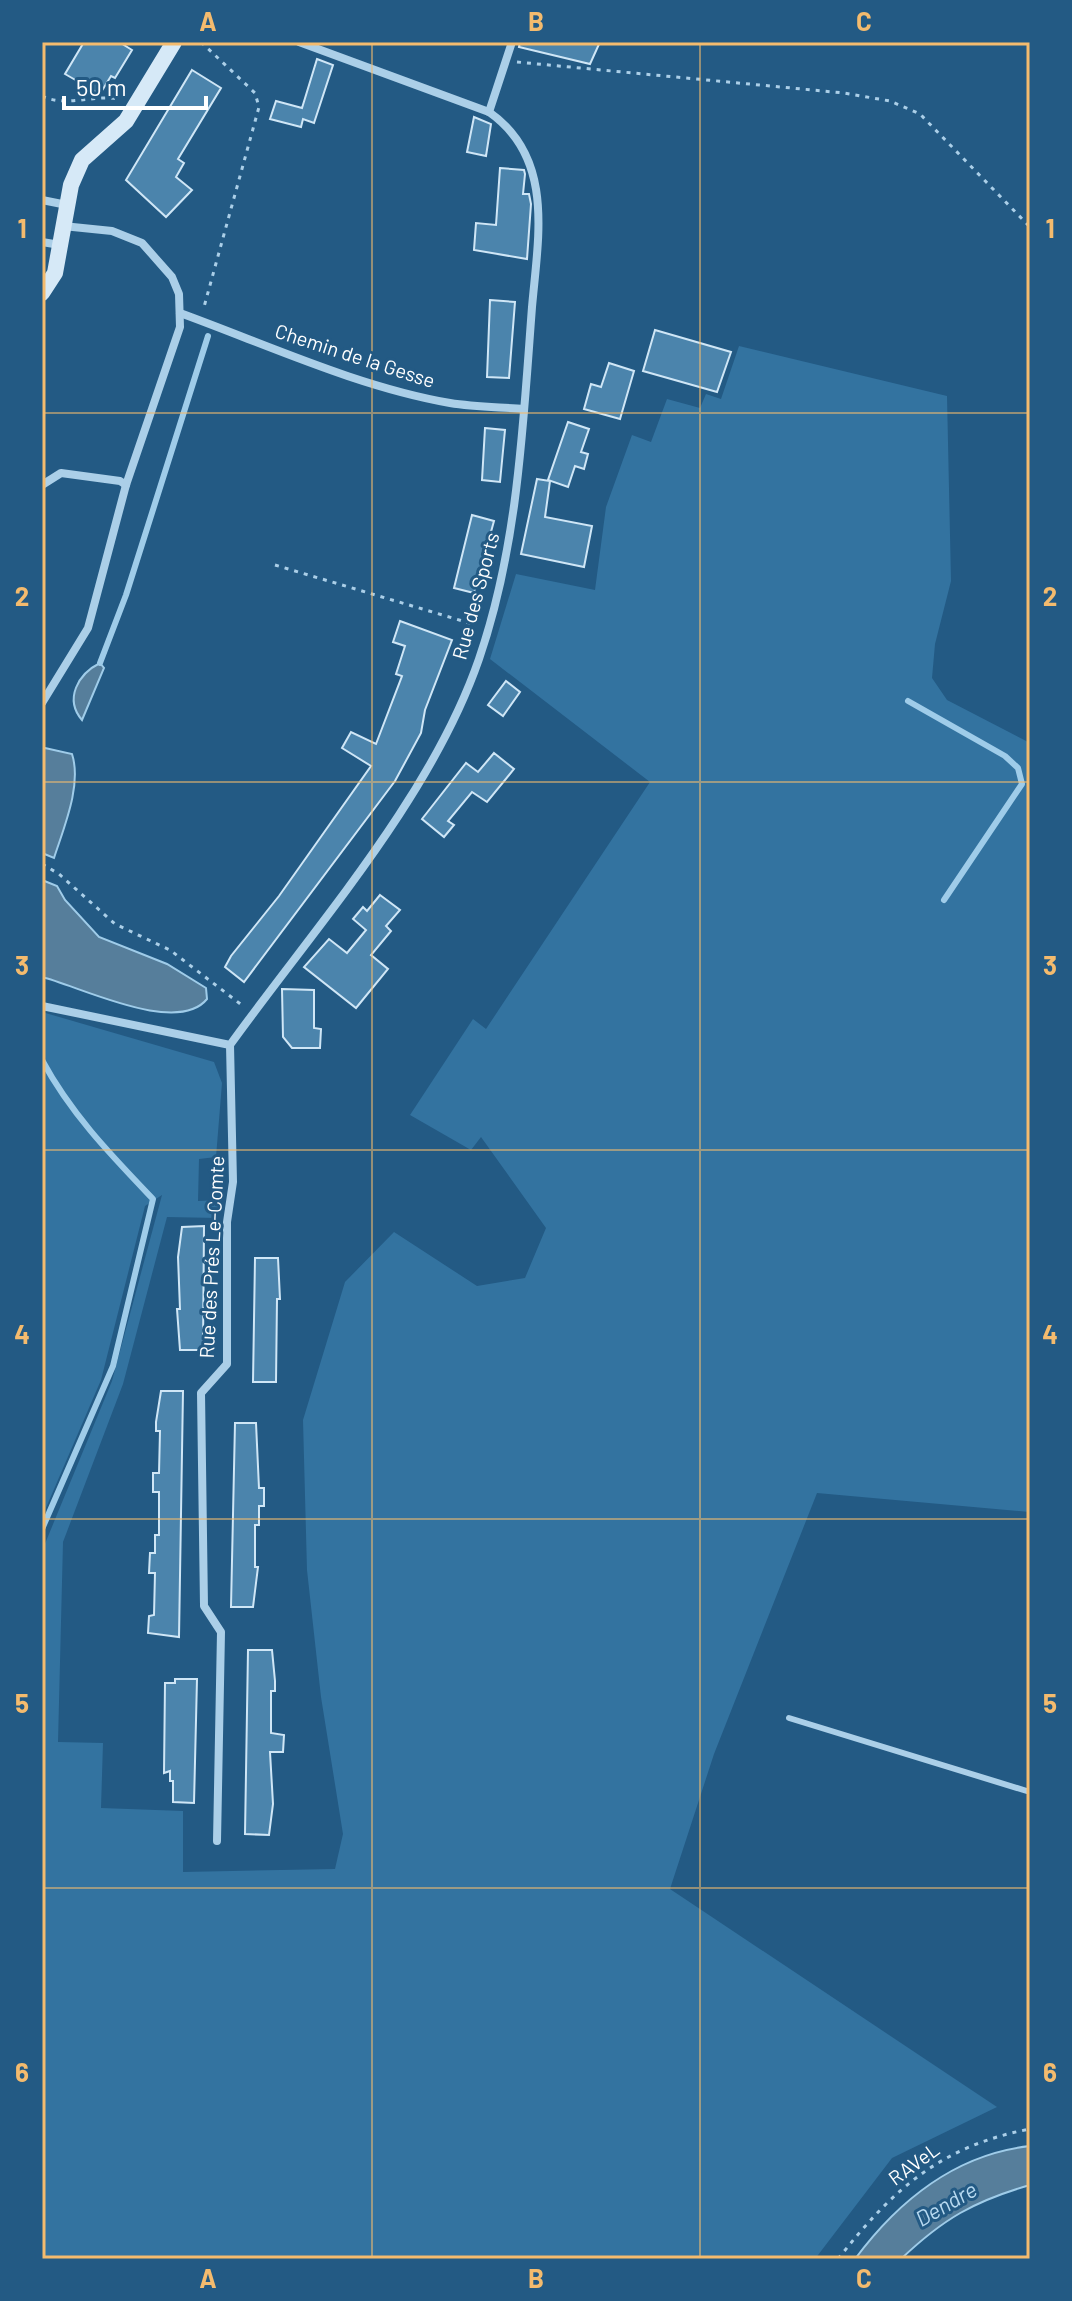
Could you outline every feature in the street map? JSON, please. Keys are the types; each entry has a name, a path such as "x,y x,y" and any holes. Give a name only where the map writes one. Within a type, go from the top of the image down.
{"main road":[{"path":"42,293 55,273 67,205 82,160 126,121 174,42"}],"street":[{"name":"Rue des Sports","path":"230,1045 299,957 390,827 438,746 478,661 509,551 524,409 539,195 526,154 505,123 489,112 299,42"},
{"path":"489,112 512,42"},
{"path":"42,200 67,205"},
{"path":"42,703 88,628 126,485 173,348 180,313 172,277 142,243 112,231 63,226"},
{"path":"42,242 60,245"},
{"name":"Chemin de la Gesse","path":"180,313 418,395 451,403 524,409"},
{"path":"42,485 61,473 120,481 126,485"},
{"path":"42,1006 230,1045"},
{"name":"Rue des Prés Le-Comte","path":"217,1841 221,1632 204,1606 201,1393 227,1364 227,1222 233,1182 230,1045"}],"lane":[{"path":"789,1718 1030,1792"}],"path":[{"path":"201,42 255,93 259,107 201,320"},
{"path":"506,61 844,93 890,101 920,114 1030,227"},
{"path":"42,96 69,102 104,96 135,107"},
{"path":"275,565 487,629"},
{"path":"42,864 59,874 107,918 170,950 252,1014"},
{"name":"RAVeL","path":"838,2259 878,2210 916,2175 951,2153 996,2135 1030,2129"}],"shaded area":[{"path":"739,346 947,396 951,581 935,644 932,678 947,700 1030,743 1030,1512 817,1493 714,1754 670,1889 997,2107 892,2158 815,2259 42,2259 42,1551 112,1381 162,1195 145,1206 101,1380 42,1517 42,1012 214,1062 222,1083 216,1157 199,1159 198,1201 219,1200 218,1218 167,1217 123,1384 63,1542 58,1742 103,1743 101,1808 183,1811 183,1872 335,1869 343,1834 321,1697 307,1570 303,1420 345,1282 394,1232 477,1286 525,1278 546,1228 481,1137 471,1150 410,1115 473,1019 486,1029 650,782 490,659 516,574 595,590 606,507 632,435 651,442 667,399 700,408 706,394 721,399"}],"water":[{"path":"100,663 104,668 82,720 74,704 76,688 85,674"},
{"path":"42,750 72,754 75,766 70,806 54,858 42,853"},
{"path":"42,880 57,886 65,900 99,937 167,964 206,988 207,999 193,1009 151,1011 42,977"},
{"name":"Dendre","path":"1030,2146 1030,2185 960,2213 901,2259 855,2259 890,2218 931,2184 977,2159"}],"building":[{"path":"84,42 119,42 132,50 115,78 111,76 100,94 65,74"},
{"path":"520,42 600,42 590,64 519,47"},
{"path":"317,59 333,65 314,123 303,119 301,127 270,119 276,101 302,108"},
{"path":"192,70 221,88 178,159 184,163 176,177 192,190 166,217 126,180"},
{"path":"474,117 491,124 486,156 467,152"},
{"path":"500,168 524,170 523,194 529,194 531,204 527,259 474,250 476,223 496,225"},
{"path":"490,300 515,302 509,378 487,377"},
{"path":"655,330 731,352 717,392 643,371"},
{"path":"609,363 634,371 620,419 584,409 591,384 601,387"},
{"path":"568,422 589,429 581,452 588,454 584,469 575,466 568,487 548,480"},
{"path":"485,428 505,430 500,482 482,480"},
{"path":"537,479 550,481 545,517 592,526 584,567 521,554"},
{"path":"472,515 494,521 474,593 454,588"},
{"path":"400,621 452,640 425,710 421,733 395,781 244,982 225,967 231,956 279,896 371,766 342,748 351,732 376,744 402,676 396,674 405,646 393,642"},
{"path":"506,681 520,692 503,716 488,705"},
{"path":"494,753 514,769 487,802 472,792 448,821 454,825 444,837 422,819 466,763 478,772"},
{"path":"380,895 400,910 386,926 391,931 371,955 388,969 356,1008 304,967 329,939 347,953 366,930 353,919 363,907 367,911"},
{"path":"282,989 314,990 314,1028 321,1029 320,1048 292,1048 283,1037"},
{"path":"204,1226 203,1350 180,1350 177,1309 180,1309 178,1257 182,1227"},
{"path":"255,1258 278,1258 280,1299 277,1299 276,1382 253,1382"},
{"path":"161,1391 183,1391 179,1637 148,1633 149,1616 154,1615 155,1573 149,1573 150,1553 155,1553 155,1535 159,1535 159,1492 153,1492 153,1473 159,1473 160,1431 156,1431 156,1422"},
{"path":"235,1423 256,1423 259,1488 264,1488 264,1506 259,1506 259,1525 255,1525 255,1567 258,1567 253,1607 231,1607"},
{"path":"248,1650 272,1650 275,1691 271,1691 271,1733 284,1735 283,1752 270,1752 273,1804 269,1835 245,1834"},
{"path":"175,1679 197,1679 194,1803 173,1802 170,1771 164,1773 165,1683 175,1683"}],"waterway":[{"path":"100,663 126,595 208,336"},
{"path":"908,701 1005,756 1018,768 1022,784 944,900"},
{"path":"42,1060 79,1116 153,1199 113,1366 42,1529"}]}
